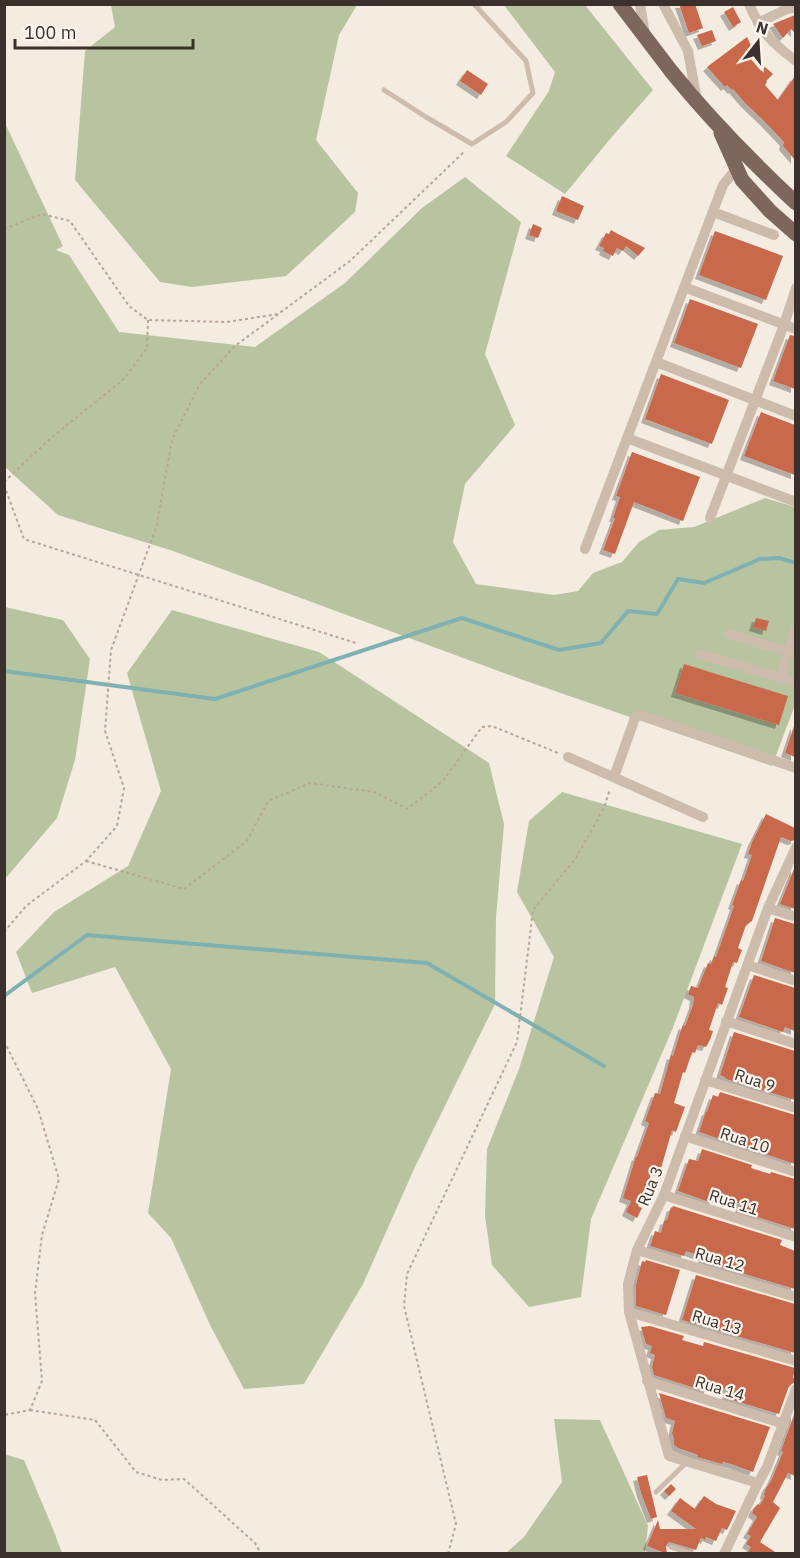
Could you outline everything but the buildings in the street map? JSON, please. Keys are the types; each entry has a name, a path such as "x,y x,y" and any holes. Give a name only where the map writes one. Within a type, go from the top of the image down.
{"main road":[{"path":"620,4 671,71 698,102 791,199"},
{"path":"714,120 742,180 795,234"},
{"path":"770,211 772,201 780,194 791,199"}],"street":[{"path":"640,4 646,37"},
{"path":"663,4 688,51 698,102"},
{"path":"749,4 758,23 769,38 795,61"},
{"path":"758,23 793,11"},
{"path":"585,549 723,185 737,168"},
{"path":"713,212 774,235"},
{"path":"684,287 795,329"},
{"path":"710,518 784,325 795,288"},
{"path":"656,362 795,416"},
{"path":"627,438 795,502"},
{"path":"780,678 792,653 795,628"},
{"path":"729,634 792,653"},
{"path":"700,654 795,682"},
{"path":"614,777 635,718 640,715 795,768"},
{"path":"568,757 703,817"},
{"name":"Rua 3","path":"758,1483 669,1456 629,1312 628,1284 637,1250 664,1195 768,908 795,847"},
{"path":"768,908 795,917"},
{"path":"747,965 795,981"},
{"path":"726,1022 795,1044"},
{"name":"Rua 9","path":"705,1080 795,1108"},
{"name":"Rua 10","path":"685,1136 795,1172"},
{"name":"Rua 11","path":"664,1195 795,1237"},
{"name":"Rua 12","path":"637,1250 795,1297"},
{"name":"Rua 13","path":"629,1312 795,1362"},
{"name":"Rua 14","path":"647,1381 784,1424"},
{"path":"724,1554 767,1467 795,1389"}],"lane":[{"path":"384,90 472,144 506,122 533,93 526,61 474,4"},
{"path":"656,1492 687,1462"},
{"path":"671,1547 693,1554"}],"path":[{"path":"4,932 27,906 86,861 117,826 124,788 105,731 111,650 156,528 172,441 200,384 235,346 350,261 472,144"},
{"path":"4,229 42,214 70,221 129,306 148,320 226,322 279,314"},
{"path":"148,320 147,348 124,379 51,438 4,483 24,539 356,643"},
{"path":"86,861 184,888 247,841 268,801 310,783 375,792 407,809 442,783 482,727 492,726 568,757"},
{"path":"448,1554 456,1524 404,1306 407,1274 517,1042 533,910 576,858 604,808 614,777"},
{"path":"4,1041 38,1109 59,1179 42,1235 35,1293 42,1381 30,1410"},
{"path":"4,1415 30,1410 95,1420 136,1472 162,1480 184,1479 255,1543 261,1554"}],"green space":[{"path":"111,5 357,5 339,35 316,140 358,193 355,212 286,276 192,287 160,282 75,180 85,51 115,27"},
{"path":"504,5 585,5 653,90 565,194 506,156 549,91 555,72"},
{"path":"4,121 63,246 56,250 69,255 119,332 255,347 345,283 422,208 465,177 521,222 485,354 515,425 465,484 453,542 476,584 554,595 578,591 593,573 622,562 639,542 659,530 694,527 765,498 795,507 795,705 772,766 523,680 173,551 58,515 5,467"},
{"path":"5,607 63,620 90,659 75,760 57,818 5,879"},
{"path":"172,610 319,652 489,763 504,824 496,917 495,1004 414,1169 363,1284 304,1384 244,1389 211,1327 171,1238 148,1213 171,1069 115,967 32,993 16,952 54,912 128,866 161,791 127,673"},
{"path":"562,792 742,844 672,1030 591,1219 581,1297 529,1307 492,1265 485,1216 487,1149 519,1069 554,957 517,892 529,821"},
{"path":"554,1419 600,1420 648,1526 645,1553 506,1553 524,1537 562,1482"},
{"path":"4,1454 24,1460 62,1553 5,1553"}],"waterway":[{"path":"4,671 215,699 462,618 559,650 601,643 628,611 657,614 678,579 704,583 760,559 779,558 796,563"},
{"path":"4,996 87,935 427,963 604,1066"}]}
